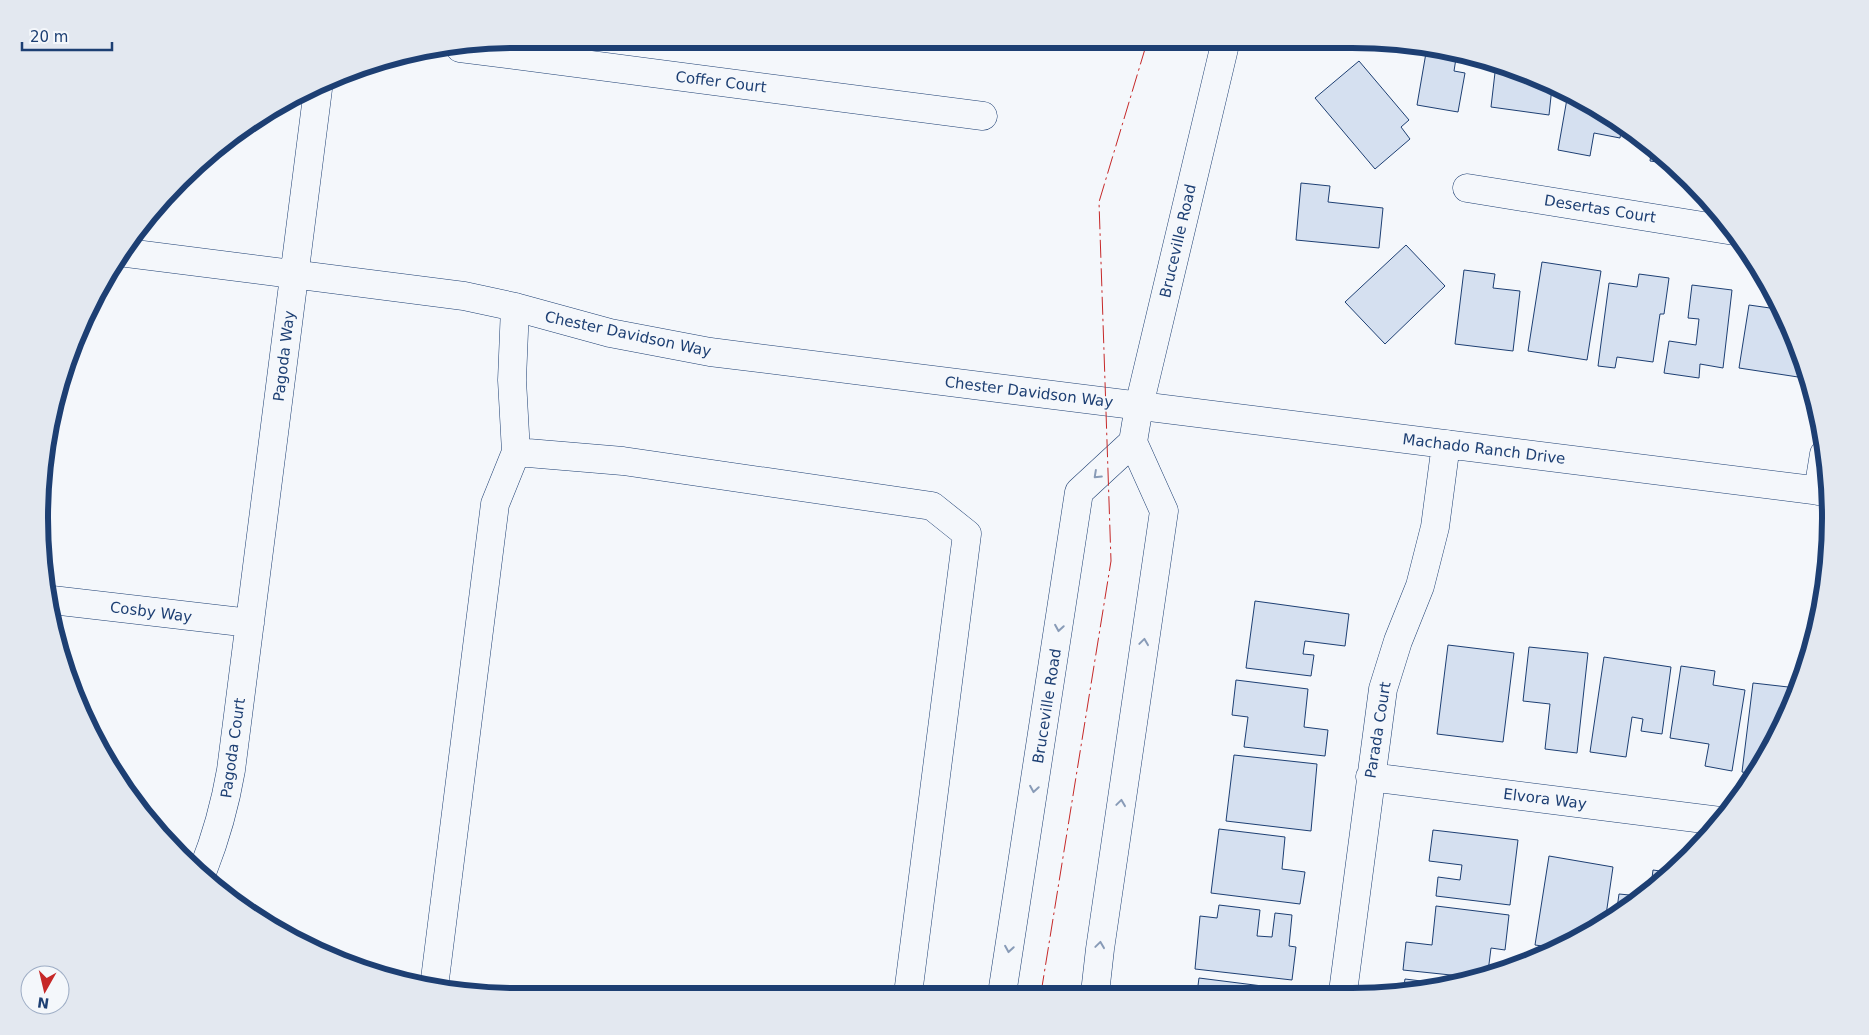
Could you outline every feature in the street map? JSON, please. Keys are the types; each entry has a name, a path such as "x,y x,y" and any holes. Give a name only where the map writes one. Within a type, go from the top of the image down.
{"street":[{"name":"Bruceville Road","path":"1003,988 1079,492 1133,442 1139,406 1224,48"},
{"name":"Coffer Court","path":"476,50 983,116"},
{"name":"Pagoda Way","path":"250,624 318,92"},
{"name":"Desertas Court","path":"1466,188 1722,229"},
{"name":"Chester Davidson Way","path":"129,253 464,296 610,334 710,352 1139,406"},
{"path":"435,979 495,504 516,452 512,380 515,308"},
{"name":"Machado Ranch Drive","path":"1139,406 1820,492"},
{"path":"1096,988 1101,940 1164,511 1133,442"},
{"name":"Parada Court","path":"1344,988 1383,689 1398,640 1420,586 1435,527 1446,444"},
{"path":"516,452 623,462 932,506 967,534 909,988"},
{"name":"Cosby Way","path":"56,600 250,624"},
{"name":"Pagoda Court","path":"204,867 215,840 225,805 250,624"},
{"name":"Elvora Way","path":"1370,777 1711,820"}],"building":[{"path":"1426,54 1456,60 1454,71 1465,73 1458,112 1417,105"},
{"path":"1359,61 1409,120 1401,127 1410,139 1375,169 1315,98"},
{"path":"1495,70 1551,92 1549,115 1491,107"},
{"path":"1567,100 1587,110 1621,133 1620,138 1594,133 1590,156 1558,150"},
{"path":"1651,156 1659,162 1650,161"},
{"path":"1301,183 1330,186 1328,202 1383,208 1379,248 1296,240"},
{"path":"1406,245 1445,286 1385,344 1345,302"},
{"path":"1542,262 1601,271 1587,360 1528,351"},
{"path":"1464,270 1495,274 1493,288 1520,291 1513,351 1455,344"},
{"path":"1639,274 1669,278 1664,314 1660,314 1653,362 1617,357 1615,368 1598,366 1609,283 1637,287"},
{"path":"1692,285 1732,290 1723,368 1700,364 1699,378 1664,373 1669,341 1696,345 1699,319 1688,318"},
{"path":"1749,305 1772,308 1797,366 1798,377 1739,368"},
{"path":"1255,601 1349,614 1345,646 1305,641 1303,654 1314,655 1311,676 1246,668"},
{"path":"1448,645 1514,653 1503,742 1437,734"},
{"path":"1529,647 1588,653 1577,753 1545,749 1550,704 1523,701"},
{"path":"1604,657 1671,667 1662,734 1641,731 1643,719 1632,717 1626,757 1590,752"},
{"path":"1681,666 1715,671 1713,685 1745,690 1732,771 1705,766 1709,744 1670,738"},
{"path":"1236,680 1308,689 1304,727 1328,730 1325,756 1244,747 1248,717 1232,715"},
{"path":"1753,683 1790,687 1759,752 1746,773 1742,772"},
{"path":"1234,755 1317,764 1311,831 1226,821"},
{"path":"1219,829 1285,837 1282,869 1305,872 1300,904 1211,893"},
{"path":"1433,830 1518,840 1510,905 1436,896 1438,877 1460,880 1462,865 1429,861"},
{"path":"1549,856 1613,867 1606,912 1586,925 1544,946 1535,945"},
{"path":"1653,870 1661,871 1652,878"},
{"path":"1619,894 1631,895 1618,905"},
{"path":"1219,905 1260,910 1257,936 1272,937 1275,913 1292,915 1289,946 1296,947 1292,980 1195,969 1200,916 1217,918"},
{"path":"1436,906 1509,915 1505,950 1491,948 1489,967 1454,975 1403,970 1406,942 1432,945"},
{"path":"1199,978 1278,988 1198,988"},
{"path":"1405,979 1423,981 1413,983 1404,984"}],"power":[{"path":"1042,988 1111,561 1099,202 1145,48"}]}
